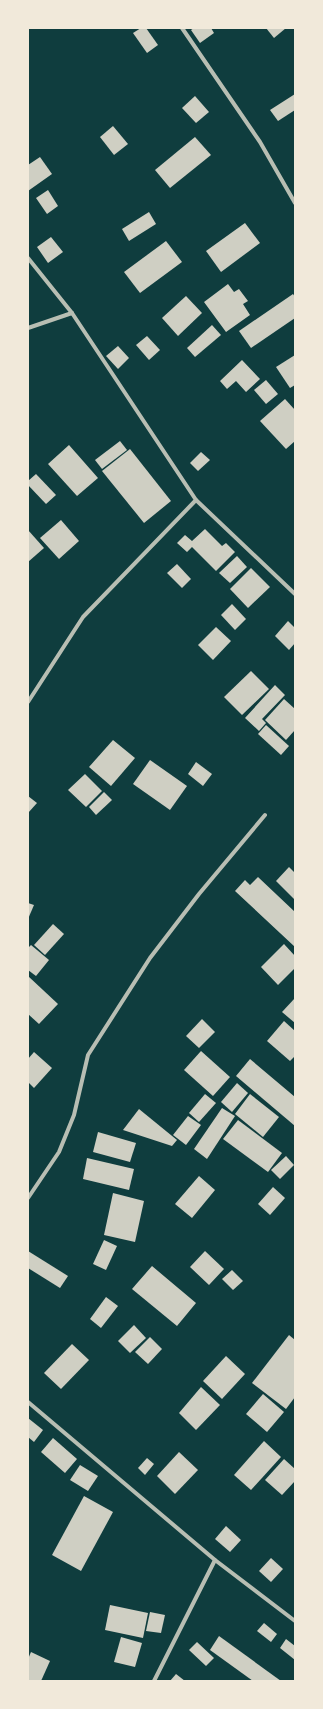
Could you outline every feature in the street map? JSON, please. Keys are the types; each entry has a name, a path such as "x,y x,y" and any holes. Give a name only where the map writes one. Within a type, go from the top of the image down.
{"street":[{"path":"182,28 260,142 295,203"},
{"path":"28,258 72,313 196,500 295,594"},
{"path":"28,328 72,313"},
{"path":"28,702 83,617 196,500"},
{"path":"28,1198 59,1152 74,1115 88,1055 150,958 199,894 265,815"},
{"path":"28,1402 215,1560 295,1621"},
{"path":"154,1681 215,1560"}],"building":[{"path":"141,28 146,28 158,45 147,53 133,33"},
{"path":"194,28 211,28 214,33 200,43 191,30"},
{"path":"266,28 286,28 274,38"},
{"path":"295,94 295,110 278,121 270,110"},
{"path":"195,96 209,112 196,123 182,108"},
{"path":"113,126 128,144 114,155 100,137"},
{"path":"195,137 211,155 170,188 155,170"},
{"path":"40,157 52,174 28,191 28,165"},
{"path":"48,190 58,206 47,214 36,198"},
{"path":"149,212 156,224 129,241 122,229"},
{"path":"245,223 260,243 221,272 206,251"},
{"path":"51,237 63,252 48,263 37,247"},
{"path":"166,241 182,262 140,293 124,272"},
{"path":"228,284 234,292 239,289 248,301 243,304 250,315 226,332 204,302"},
{"path":"293,294 295,297 295,318 251,348 239,331"},
{"path":"186,296 202,313 178,336 162,318"},
{"path":"212,325 221,335 195,357 187,348"},
{"path":"147,336 160,350 149,360 136,345"},
{"path":"118,346 129,358 118,369 106,356"},
{"path":"295,355 295,385 290,388 276,367"},
{"path":"242,360 260,379 246,392 236,381 227,389 220,381"},
{"path":"266,380 278,394 266,404 254,390"},
{"path":"285,399 295,410 295,441 286,449 260,421"},
{"path":"120,441 127,450 102,469 95,460"},
{"path":"69,445 98,478 77,496 48,464"},
{"path":"130,449 171,501 144,523 102,471"},
{"path":"201,452 210,460 198,471 190,463"},
{"path":"36,474 56,495 46,504 28,485 28,481"},
{"path":"61,520 79,541 59,559 40,538"},
{"path":"205,529 222,546 226,543 235,552 216,571 192,547 187,552 177,543 185,535 192,541"},
{"path":"28,530 44,548 28,562"},
{"path":"237,556 247,567 230,583 219,573"},
{"path":"177,564 191,579 182,588 167,573"},
{"path":"251,568 270,587 248,608 230,589"},
{"path":"232,604 246,619 235,630 221,615"},
{"path":"288,621 295,628 295,643 289,650 275,636"},
{"path":"216,627 231,641 213,660 198,645"},
{"path":"251,671 269,689 242,715 224,697"},
{"path":"275,685 285,695 262,719 266,723 259,731 245,718"},
{"path":"284,699 295,709 295,730 286,740 265,720"},
{"path":"266,725 289,746 281,755 258,734"},
{"path":"113,740 135,758 111,786 89,767"},
{"path":"150,760 187,786 170,810 133,784"},
{"path":"196,762 212,774 203,786 188,774"},
{"path":"85,774 102,791 86,807 68,790"},
{"path":"104,792 112,800 96,815 89,807"},
{"path":"28,796 37,803 28,813"},
{"path":"289,867 295,873 295,900 276,881"},
{"path":"258,877 295,912 295,947 235,891 245,880 250,885"},
{"path":"28,903 34,905 28,919"},
{"path":"53,924 64,934 45,955 34,945"},
{"path":"284,944 295,956 295,968 278,985 261,967"},
{"path":"31,945 49,960 36,976 28,970 28,948"},
{"path":"28,976 58,1004 39,1024 28,1014"},
{"path":"295,998 295,1023 282,1012"},
{"path":"202,1019 215,1032 199,1048 186,1036"},
{"path":"284,1021 295,1031 295,1056 290,1061 267,1041"},
{"path":"201,1051 230,1077 213,1096 184,1070"},
{"path":"34,1052 52,1068 34,1088 28,1082 28,1059"},
{"path":"250,1059 295,1097 295,1126 236,1076"},
{"path":"237,1083 248,1093 232,1112 221,1102"},
{"path":"205,1094 216,1103 199,1122 189,1113"},
{"path":"250,1094 279,1117 263,1137 235,1114"},
{"path":"222,1108 235,1116 207,1159 194,1149"},
{"path":"139,1109 177,1140 172,1146 123,1130"},
{"path":"188,1116 201,1125 186,1145 173,1135"},
{"path":"238,1120 282,1153 268,1172 223,1139"},
{"path":"98,1132 136,1143 130,1162 93,1152"},
{"path":"286,1156 294,1165 280,1179 271,1170"},
{"path":"87,1158 134,1169 129,1190 83,1179"},
{"path":"199,1176 215,1190 192,1218 175,1204"},
{"path":"273,1187 285,1198 270,1215 258,1204"},
{"path":"113,1193 144,1201 135,1242 104,1235"},
{"path":"104,1240 117,1246 106,1270 93,1264"},
{"path":"28,1251 68,1276 60,1288 28,1268"},
{"path":"205,1251 224,1269 209,1285 190,1267"},
{"path":"152,1266 196,1303 177,1326 132,1289"},
{"path":"232,1270 243,1281 233,1290 222,1279"},
{"path":"106,1297 118,1306 101,1328 90,1319"},
{"path":"134,1325 146,1338 130,1353 118,1341"},
{"path":"289,1335 295,1340 295,1397 286,1409 252,1383"},
{"path":"150,1337 162,1349 148,1364 135,1352"},
{"path":"72,1344 89,1360 61,1389 44,1373"},
{"path":"226,1356 245,1374 222,1399 203,1381"},
{"path":"201,1387 220,1405 196,1430 179,1413"},
{"path":"263,1394 284,1412 267,1432 246,1414"},
{"path":"28,1418 43,1430 34,1442 28,1437"},
{"path":"53,1438 77,1459 65,1473 41,1452"},
{"path":"264,1441 281,1457 251,1490 234,1475"},
{"path":"179,1452 198,1470 175,1494 157,1476"},
{"path":"147,1458 154,1464 145,1475 138,1468"},
{"path":"284,1459 295,1469 295,1481 282,1495 265,1480"},
{"path":"80,1465 98,1476 88,1491 70,1480"},
{"path":"84,1496 113,1512 81,1571 52,1555"},
{"path":"226,1526 241,1540 230,1552 215,1539"},
{"path":"271,1558 283,1569 271,1582 259,1571"},
{"path":"110,1605 148,1613 143,1638 105,1630"},
{"path":"150,1612 165,1615 161,1633 146,1631"},
{"path":"264,1623 277,1634 271,1642 257,1631"},
{"path":"219,1636 281,1681 253,1681 210,1650"},
{"path":"121,1637 142,1643 135,1667 114,1662"},
{"path":"286,1639 295,1646 295,1660 280,1648"},
{"path":"197,1642 214,1658 206,1666 189,1650"},
{"path":"31,1652 50,1661 41,1681 28,1681 28,1659"},
{"path":"176,1674 185,1681 170,1681"}]}
